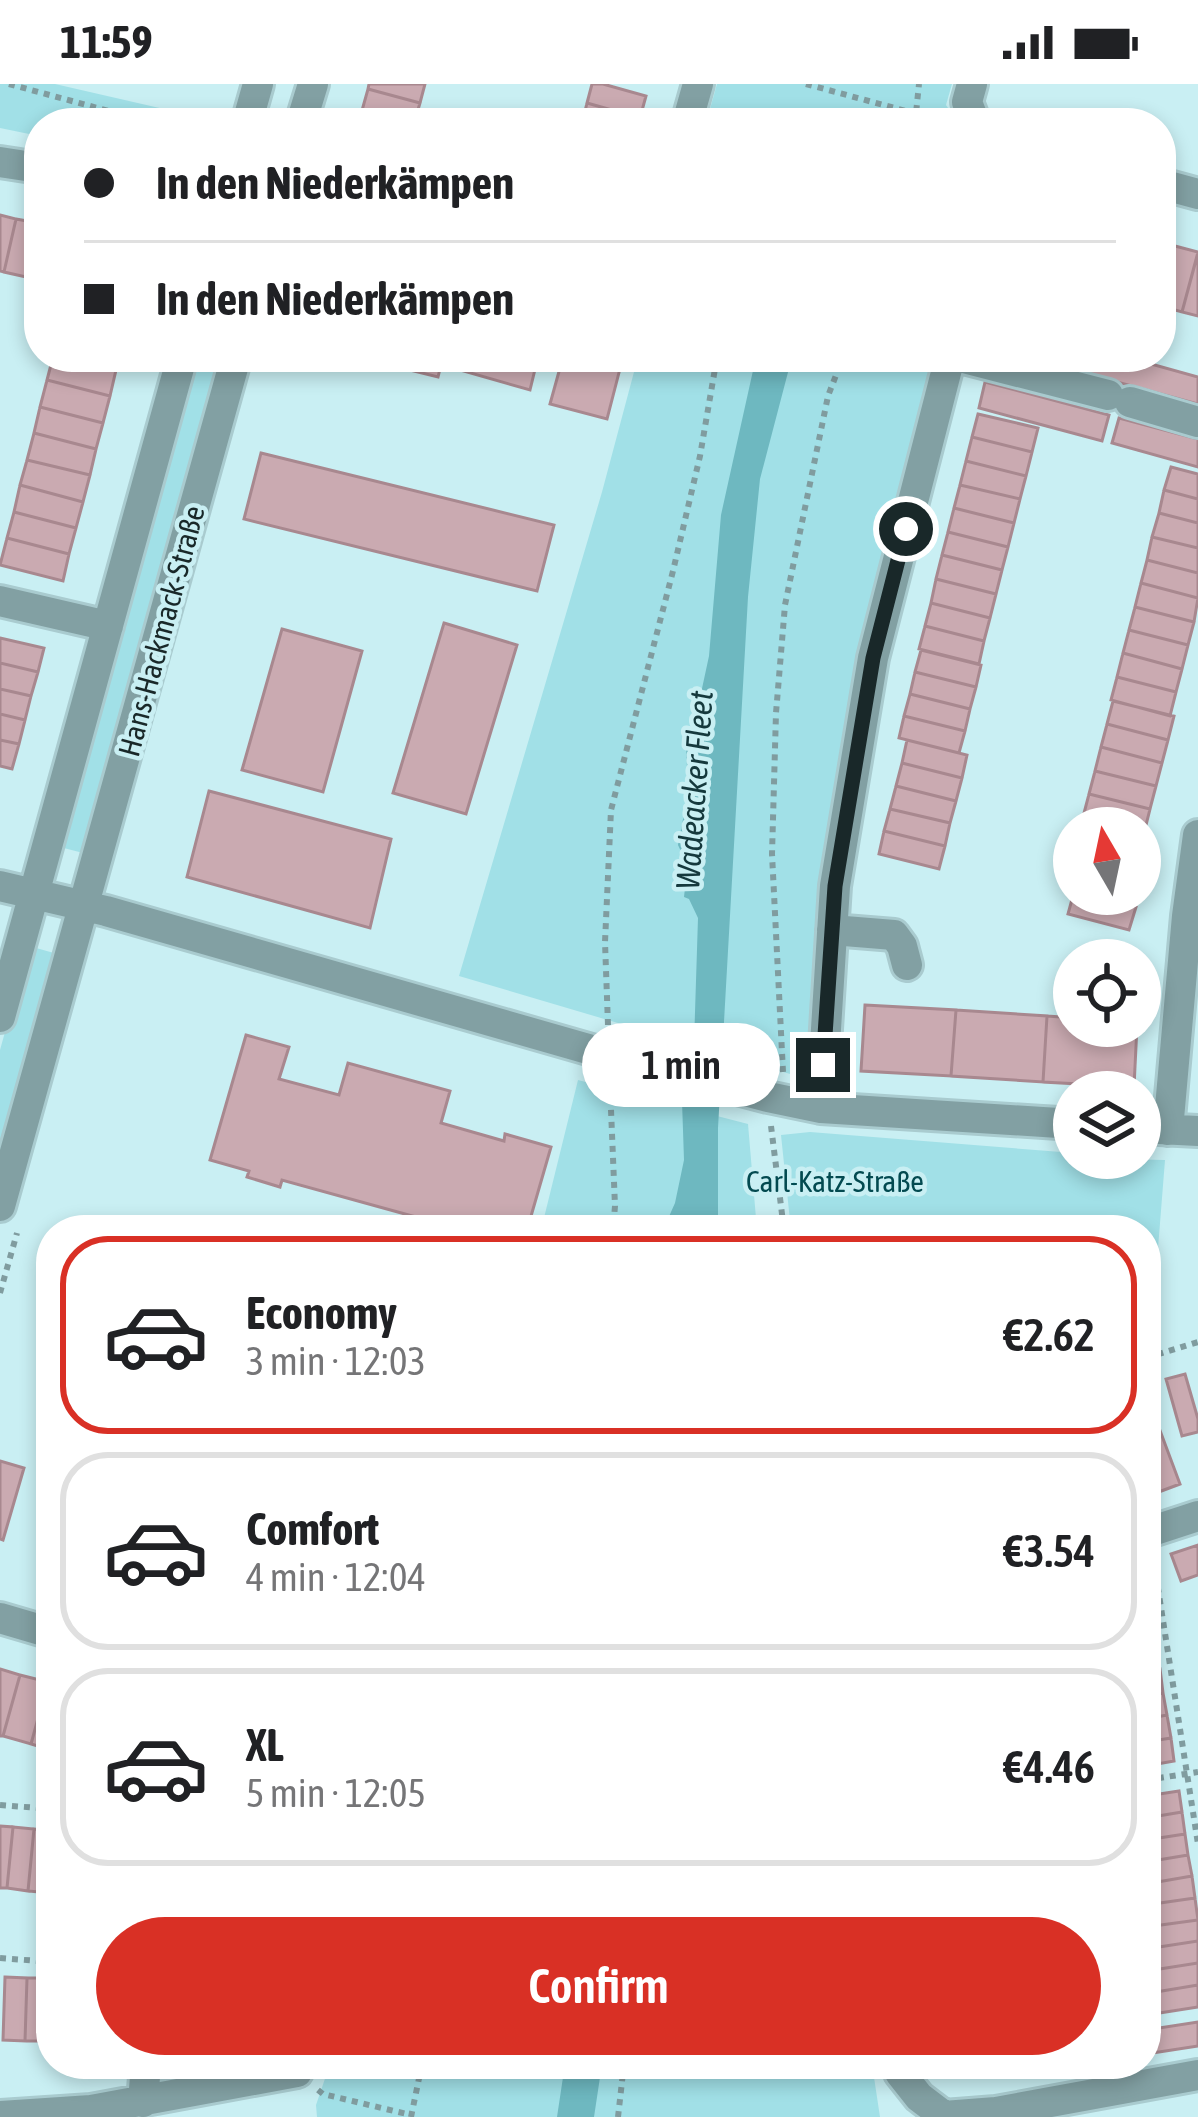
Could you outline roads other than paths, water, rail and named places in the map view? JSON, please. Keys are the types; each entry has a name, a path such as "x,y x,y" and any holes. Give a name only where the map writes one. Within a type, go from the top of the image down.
{"street":[{"name":"Hans-Hackmack-Straße","path":"0,1016 178,372"},
{"name":"Hans-Hackmack-Straße","path":"0,1206 232,372"},
{"path":"821,1108 835,886 873,658 946,372"},
{"path":"1018,372 1198,422"},
{"path":"0,601 108,626"},
{"path":"1169,1130 1191,956 1198,835"},
{"path":"0,886 85,905 675,1073 821,1108 1053,1123"},
{"path":"832,930 894,935 907,965"},
{"path":"1161,1528 1198,1516"},
{"path":"0,1618 36,1629"},
{"path":"905,2079 944,2116 996,2112 1198,2075"},
{"path":"143,2102 145,2079"},
{"path":"0,2116 91,2110 249,2079"}],"water":[{"name":"Wadeacker Fleet","path":"753,372 788,372 760,479 748,597 718,1128 718,1215 670,1215 684,1160 682,1101 694,1044 698,918 684,897 691,873 678,845 688,793 686,743 709,656 721,515"},
{"path":"563,2079 600,2079 594,2117 557,2117"}],"park label":[{"name":"Carl-Katz-Straße","path":"835,1181"}]}
